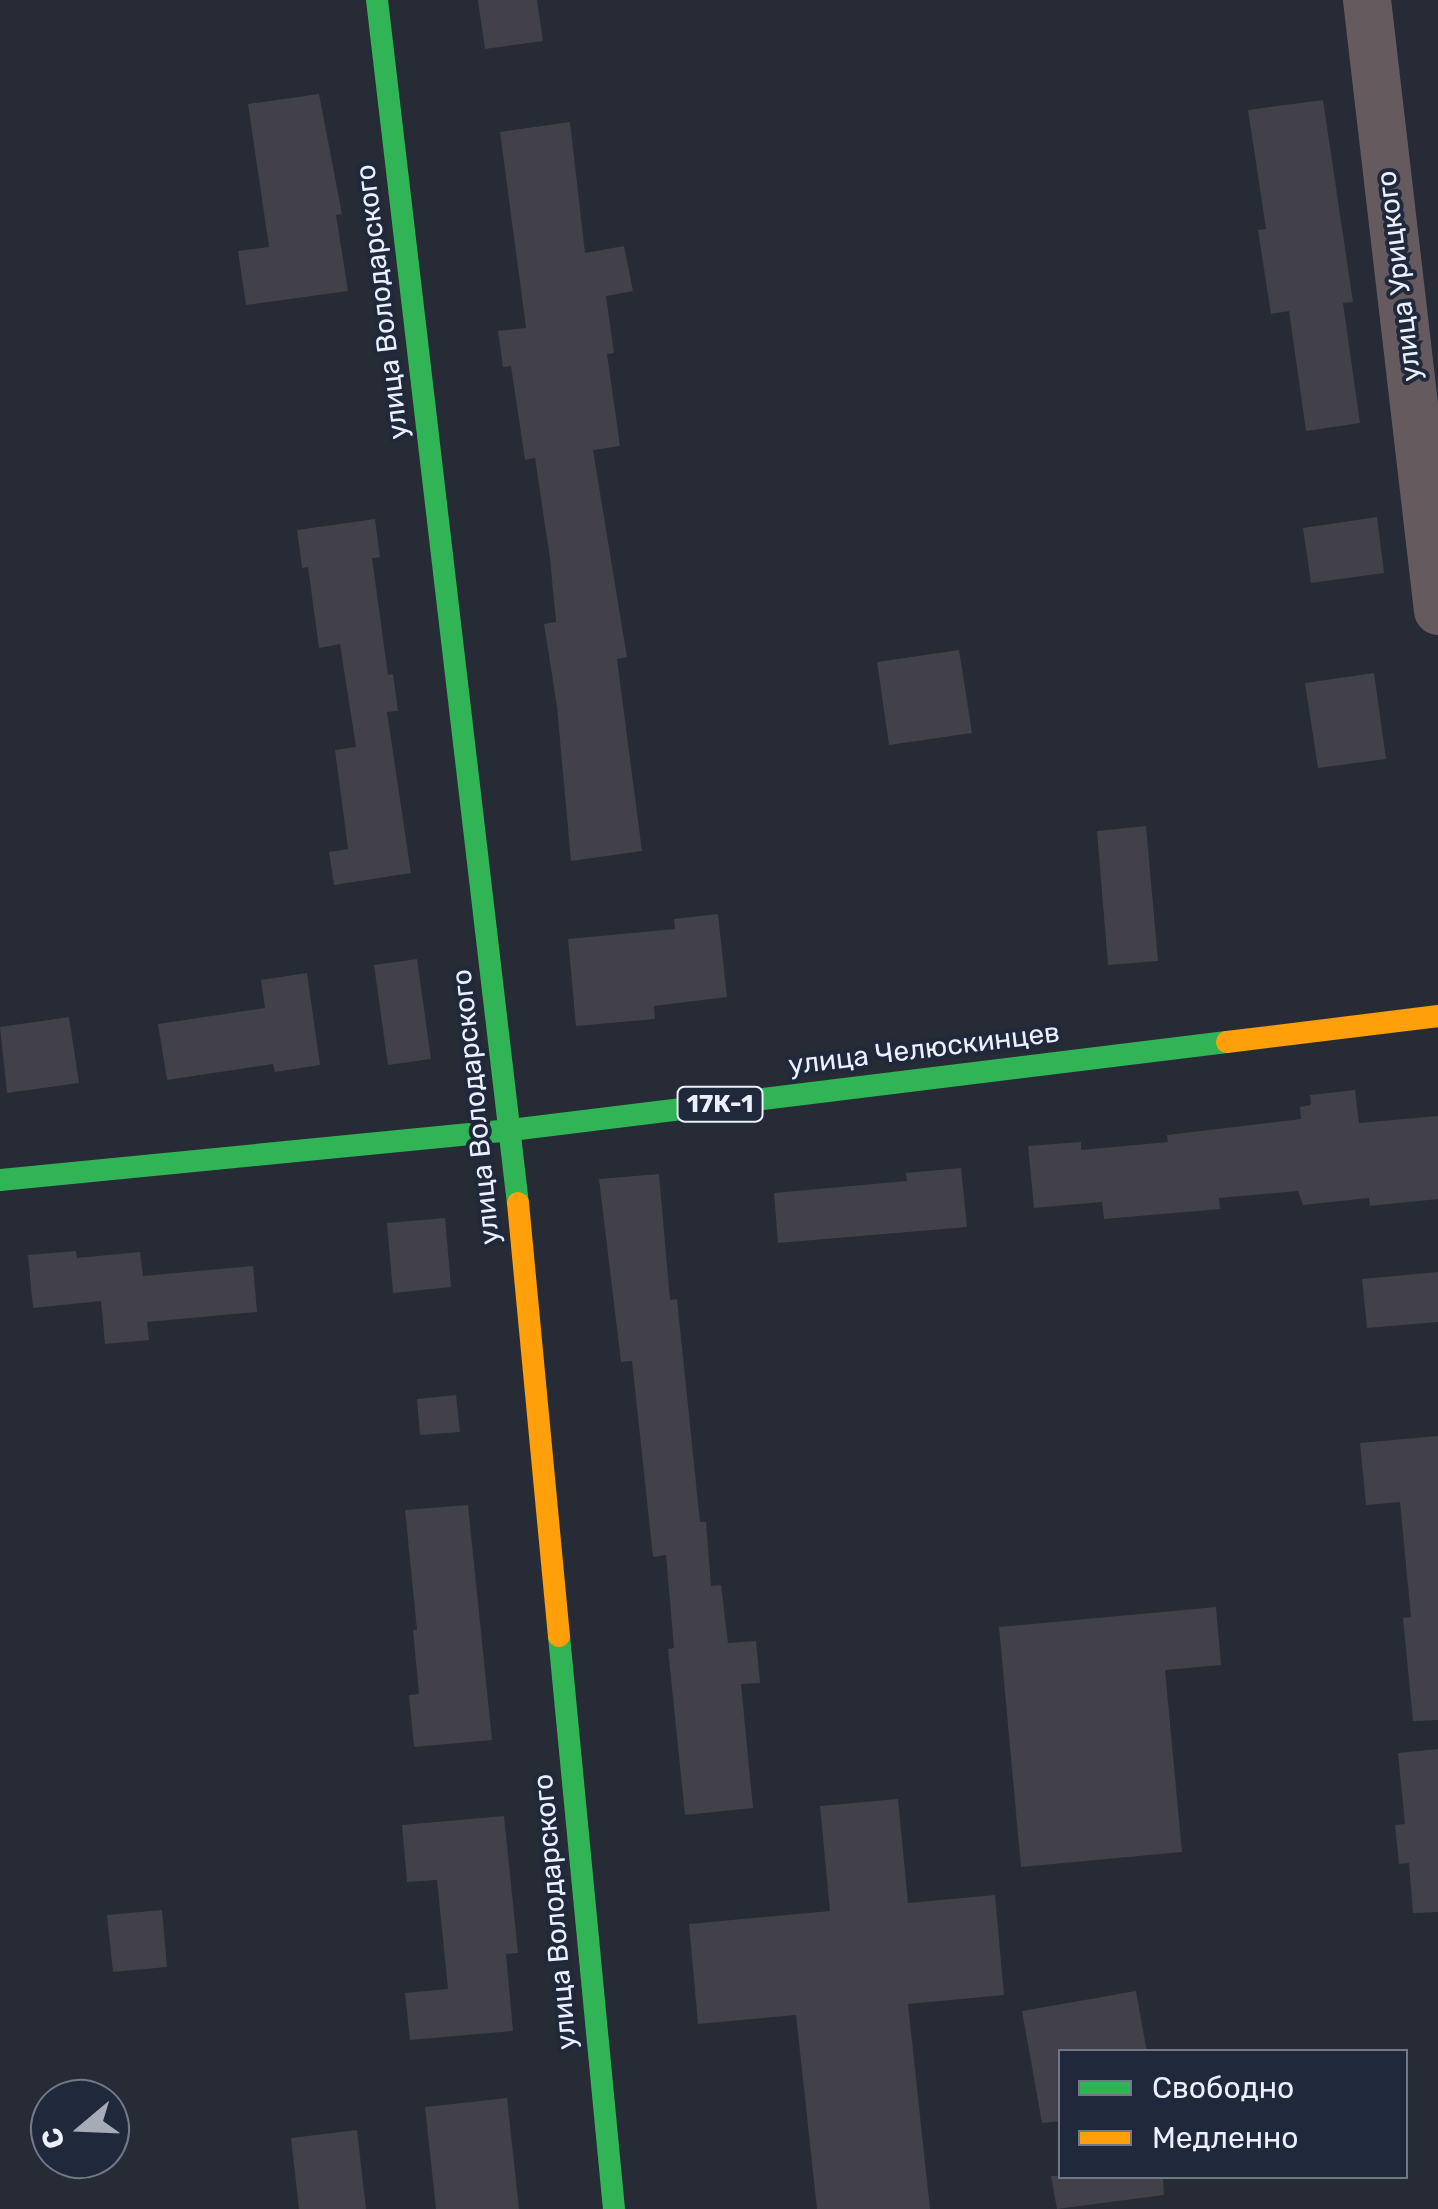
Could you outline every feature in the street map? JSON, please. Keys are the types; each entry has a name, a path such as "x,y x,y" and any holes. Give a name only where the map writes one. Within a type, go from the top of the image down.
{"street":[{"name":"улица Володарского","path":"377,0 511,1130 614,2209"},
{"name":"улица Урицкого","path":"1367,0 1438,611"},
{"name":"улица Челюскинцев","path":"0,1180 511,1130 1438,1016"}],"building":[{"path":"478,0 537,0 543,41 485,49"},
{"path":"319,94 342,214 336,215 348,291 246,305 238,251 269,247 248,104"},
{"path":"1323,100 1353,302 1343,303 1360,423 1306,431 1289,311 1271,314 1258,230 1266,229 1248,110"},
{"path":"570,122 585,253 624,246 633,291 606,296 614,353 607,354 620,446 593,450 627,657 617,659 642,851 571,861 557,707 544,624 556,622 550,559 535,458 525,460 511,366 503,367 498,331 526,328 500,132"},
{"path":"1377,517 1384,573 1311,583 1303,528"},
{"path":"375,519 380,557 372,558 388,675 393,674 398,711 387,712 411,873 334,885 329,852 348,849 335,750 356,747 340,644 319,648 308,567 302,568 297,530"},
{"path":"959,650 972,733 889,745 877,662"},
{"path":"1374,673 1386,759 1318,768 1305,683"},
{"path":"1146,826 1158,961 1108,965 1097,831"},
{"path":"718,914 727,997 654,1006 655,1019 576,1026 568,939 675,929 674,919"},
{"path":"417,959 431,1059 388,1065 374,965"},
{"path":"307,973 320,1065 275,1072 273,1064 167,1080 158,1024 265,1008 261,980"},
{"path":"69,1017 79,1083 7,1093 0,1027"},
{"path":"1355,1090 1359,1123 1438,1116 1438,1199 1370,1206 1369,1198 1303,1205 1298,1191 1219,1198 1220,1209 1104,1219 1102,1202 1034,1208 1028,1146 1081,1142 1081,1150 1168,1142 1167,1135 1301,1119 1300,1107 1311,1105 1310,1095"},
{"path":"961,1168 967,1227 778,1243 774,1193 907,1181 906,1173"},
{"path":"659,1174 670,1300 677,1299 700,1522 706,1522 711,1586 721,1585 728,1643 756,1641 760,1683 741,1684 753,1808 685,1815 668,1649 674,1648 666,1555 653,1557 632,1361 621,1362 599,1179"},
{"path":"445,1218 451,1287 393,1293 387,1223"},
{"path":"76,1251 77,1258 140,1252 143,1276 253,1266 257,1312 147,1322 149,1340 105,1344 101,1301 33,1308 28,1255"},
{"path":"1438,1272 1438,1322 1367,1328 1362,1279"},
{"path":"456,1395 460,1432 420,1435 417,1399"},
{"path":"1438,1436 1438,1720 1413,1721 1403,1618 1411,1617 1400,1502 1366,1505 1360,1443"},
{"path":"468,1505 492,1740 414,1747 409,1695 419,1694 413,1630 417,1630 405,1510"},
{"path":"1216,1607 1221,1665 1165,1670 1182,1852 1021,1867 999,1627"},
{"path":"1438,1749 1438,1912 1413,1913 1409,1863 1399,1864 1395,1825 1405,1824 1398,1753"},
{"path":"898,1799 908,1903 995,1895 1004,1995 908,2004 930,2209 817,2209 796,2015 698,2024 689,1924 830,1911 820,1806"},
{"path":"504,1816 518,1953 506,1954 513,2031 410,2040 405,1993 448,1989 437,1880 407,1882 402,1825"},
{"path":"162,1910 167,1967 113,1972 107,1915"},
{"path":"1136,1991 1146,2049 1058,2049 1058,2121 1042,2123 1022,2011"},
{"path":"507,2098 519,2209 436,2209 425,2107"},
{"path":"357,2130 366,2209 299,2209 291,2138"},
{"path":"1051,2176 1163,2179 1164,2195 1057,2209"}],"traffic: fast":[{"path":"377,0 518,1203"},
{"path":"0,1180 511,1130 1227,1042"},
{"path":"559,1636 614,2209"}],"traffic: slow":[{"path":"1227,1042 1438,1016"},
{"path":"518,1203 559,1636"}]}
